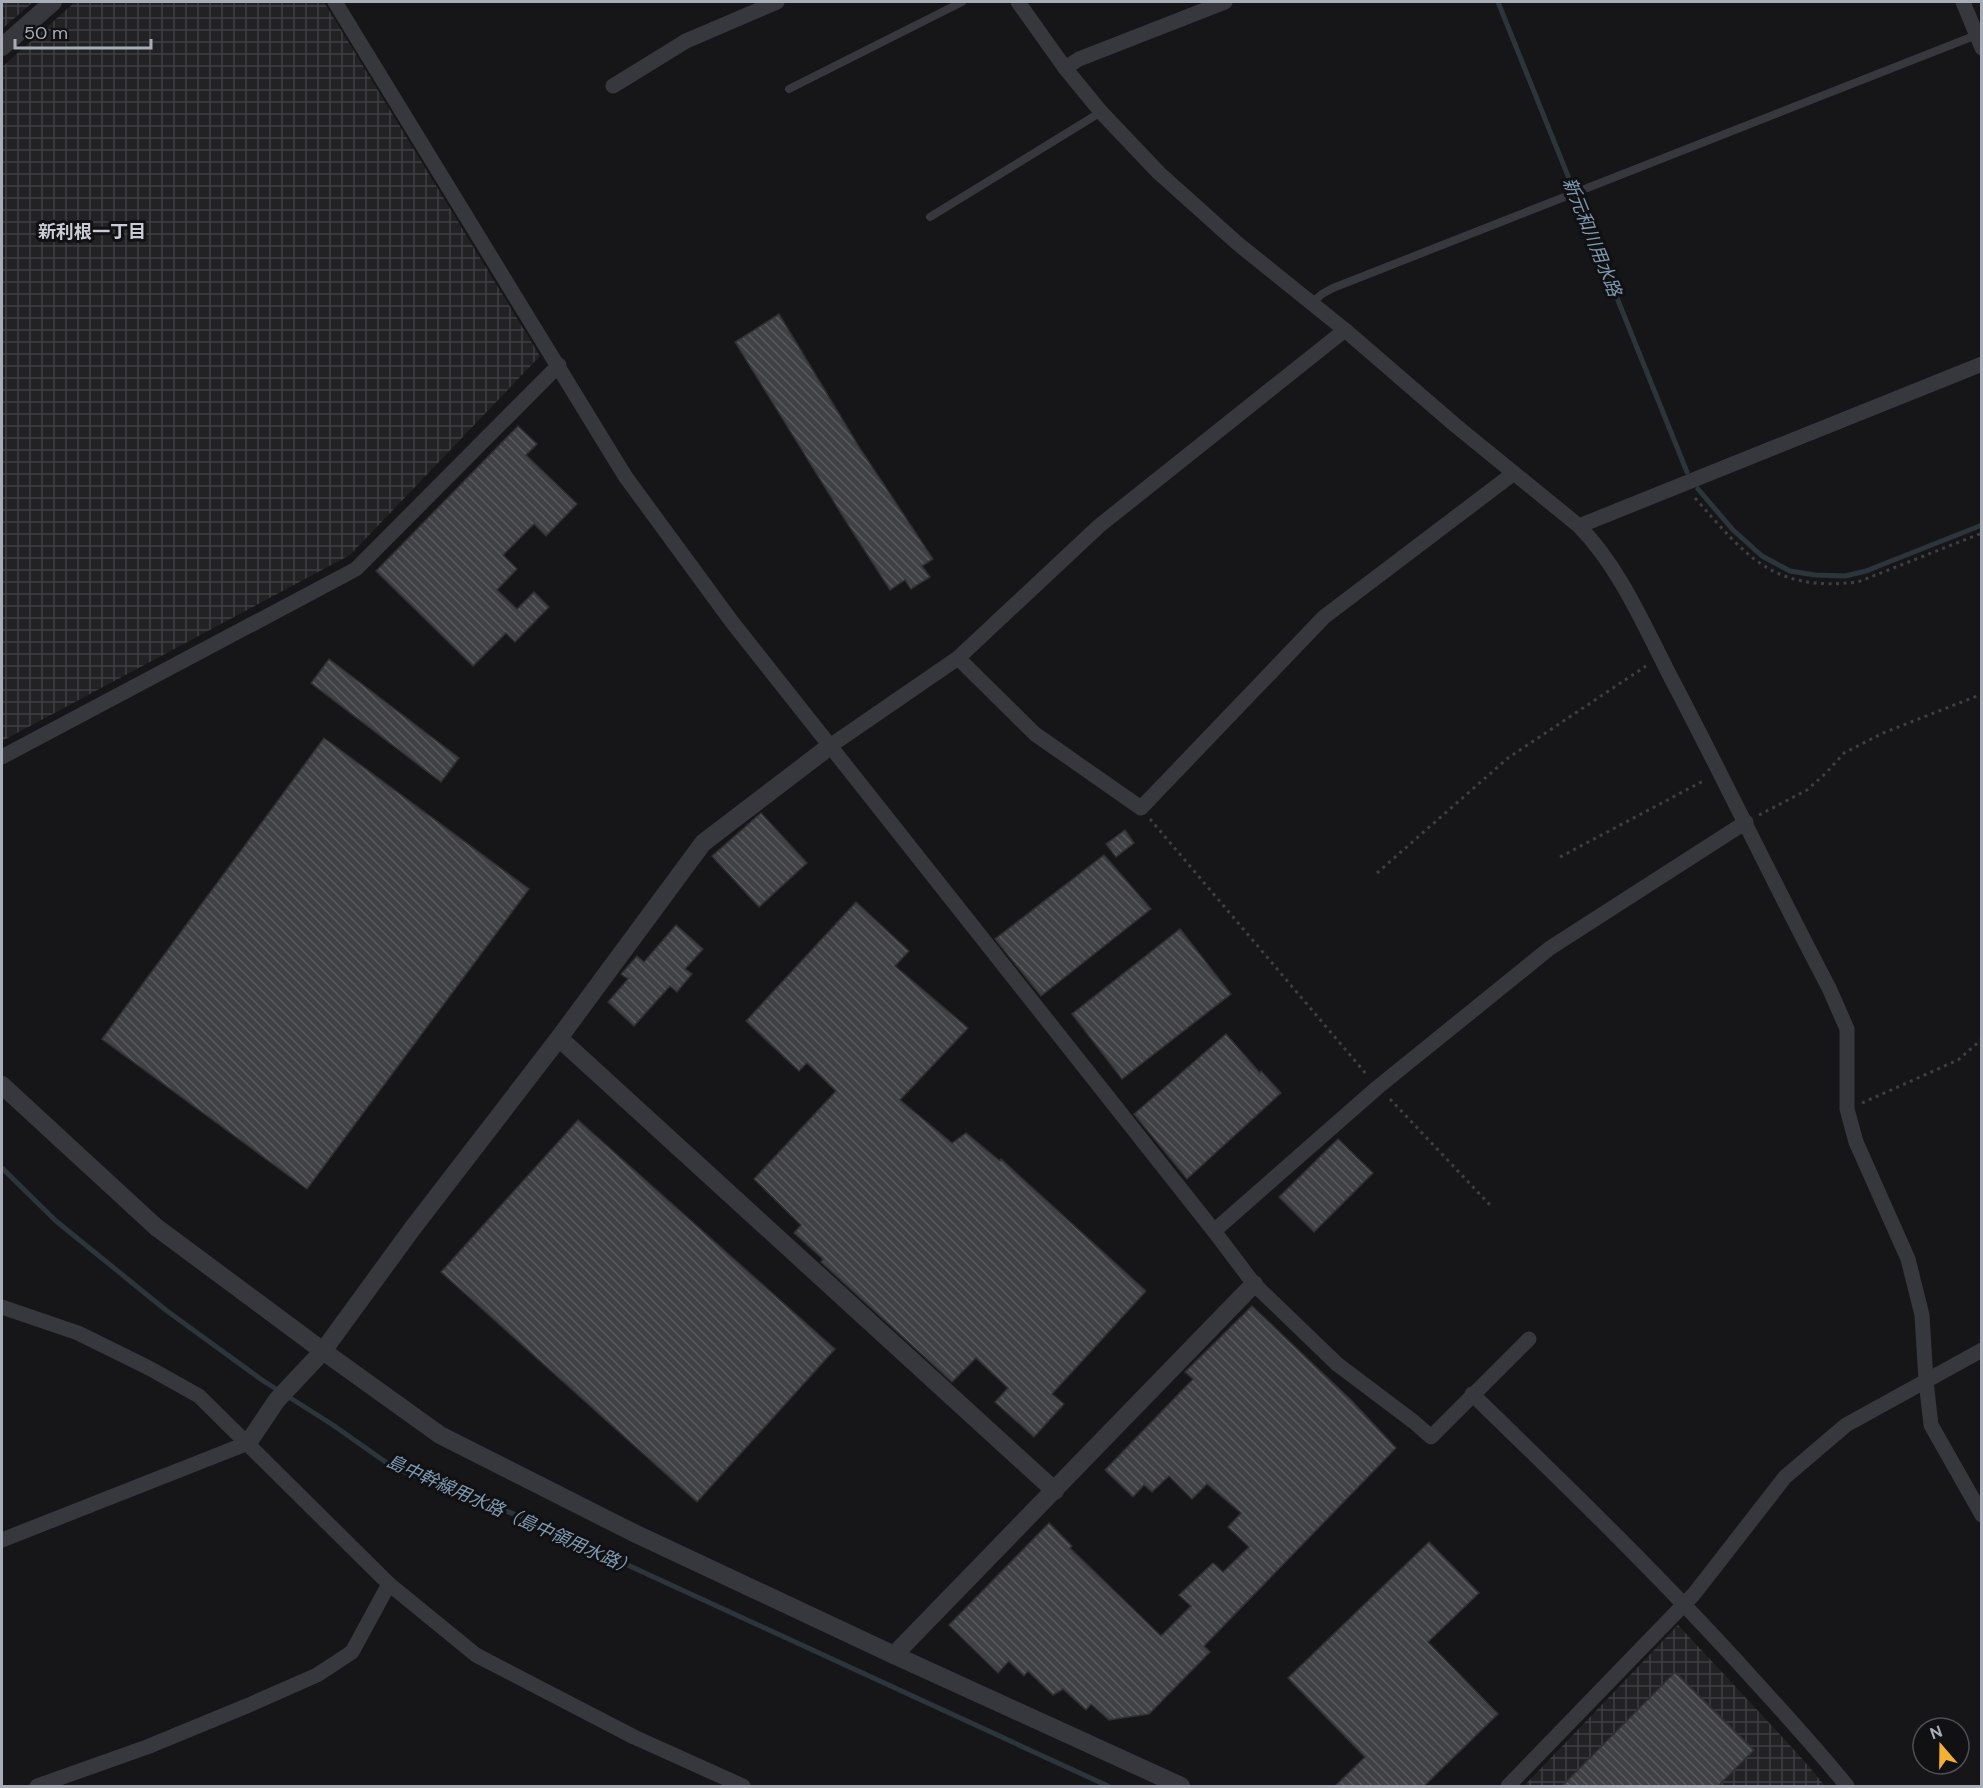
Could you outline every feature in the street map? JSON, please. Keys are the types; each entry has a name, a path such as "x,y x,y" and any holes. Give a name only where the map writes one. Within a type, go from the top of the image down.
{"street":[{"path":"2,47 53,2"},
{"path":"335,2 625,476 732,622 1254,1284 1337,1364 1431,1437 1529,1339"},
{"path":"613,86 686,41 777,2"},
{"path":"1018,2 1065,68 1101,112 1159,173 1237,243 1345,330 1579,526 1597,544 1618,578 1746,822 1829,988 1847,1029 1847,1109 1856,1142 1908,1259 1922,1315 1926,1381 1932,1425 1982,1515"},
{"path":"1065,68 1079,59 1225,2"},
{"path":"1963,2 1980,39"},
{"path":"2,1540 248,1443 278,1400 322,1351 412,1229 559,1038 703,843 830,746 958,658 1099,526 1345,330"},
{"path":"1579,526 1982,364"},
{"path":"2,757 356,569 559,365"},
{"path":"958,658 1035,734 1141,808 1324,617 1514,473"},
{"path":"1214,1231 1378,1087 1550,948 1746,822"},
{"path":"559,1038 1055,1491"},
{"path":"2,1085 156,1227 440,1436 632,1532 894,1656 1181,1786"},
{"path":"894,1656 1254,1284"},
{"path":"2,1307 78,1333 199,1396 390,1584 476,1654 634,1737 743,1786"},
{"path":"1508,1786 1685,1604 1785,1477 1846,1425 1982,1350"},
{"path":"1472,1394 1685,1604 1822,1755 1847,1786"},
{"path":"37,1786 147,1747 317,1675 352,1652 390,1584"}],"lane":[{"path":"789,89 962,2"},
{"path":"1311,304 1332,288 1980,39"},
{"path":"930,217 1101,112"}],"path":[{"path":"1684,485 1729,537 1749,556 1772,571 1794,580 1839,584 1858,582 1982,533"},
{"path":"1377,873 1508,758 1660,657"},
{"path":"1746,822 1807,790 1844,753 1883,733 1982,694"},
{"path":"1560,857 1720,772"},
{"path":"1141,808 1378,1087 1490,1205"},
{"path":"1847,1109 1958,1060 1982,1039"}],"shaded area":[{"path":"2,2 33,2 2,29"},
{"path":"75,2 324,2 540,356 350,555 2,741 2,67"},
{"path":"1678,1625 1825,1786 1524,1786"}],"building":[{"path":"779,314 859,447 933,559 922,566 930,577 911,589 905,580 890,590 735,342"},
{"path":"518,426 537,444 526,455 577,504 546,536 534,524 503,555 517,569 497,590 517,609 534,592 549,607 515,642 506,633 473,666 376,571"},
{"path":"329,659 459,758 441,782 311,683"},
{"path":"324,738 529,889 307,1189 102,1039"},
{"path":"761,813 807,863 759,907 712,856"},
{"path":"1125,830 1134,843 1116,857 1106,844"},
{"path":"1104,855 1151,909 1041,996 995,939"},
{"path":"856,902 909,951 895,966 968,1028 900,1100 952,1143 966,1133 1000,1161 1001,1159 1146,1291 1052,1394 1064,1404 1034,1437 995,1402 1008,1388 976,1358 952,1382 821,1262 823,1259 794,1233 801,1225 754,1179 836,1091 807,1063 799,1071 746,1021"},
{"path":"676,925 703,949 685,969 692,974 677,992 670,986 634,1026 608,1002 628,979 621,974 637,956 644,962"},
{"path":"1180,929 1231,994 1122,1079 1072,1014"},
{"path":"1226,1034 1281,1093 1187,1179 1134,1114"},
{"path":"578,1120 835,1349 697,1502 441,1272"},
{"path":"1338,1139 1373,1173 1314,1232 1279,1197"},
{"path":"1252,1306 1352,1401 1396,1448 1204,1646 1210,1652 1149,1714 1109,1720 1091,1704 1086,1710 1063,1689 1053,1695 1028,1671 1024,1676 1009,1661 998,1673 949,1625 1049,1523 1072,1546 1070,1548 1161,1636 1191,1606 1179,1595 1213,1563 1223,1572 1249,1547 1228,1527 1241,1513 1207,1484 1192,1499 1169,1476 1152,1492 1144,1485 1133,1497 1105,1470 1193,1379 1185,1372"},
{"path":"1429,1542 1479,1593 1428,1642 1498,1714 1424,1786 1335,1786 1365,1757 1288,1678"},
{"path":"1675,1672 1754,1750 1718,1786 1562,1786"}],"waterway":[{"name":"新元和川用水路","path":"1498,2 1687,472"},
{"name":"新元和川用水路","path":"1698,489 1733,530 1762,556 1790,571 1815,575 1845,576 1866,571 1982,525"},
{"name":"島中幹線用水路（島中領用水路）","path":"2,1168 56,1221 167,1311 262,1380 333,1425 394,1468 532,1521 1108,1786"}],"district":[{"name":"新利根一丁目","path":"92,232"}]}
